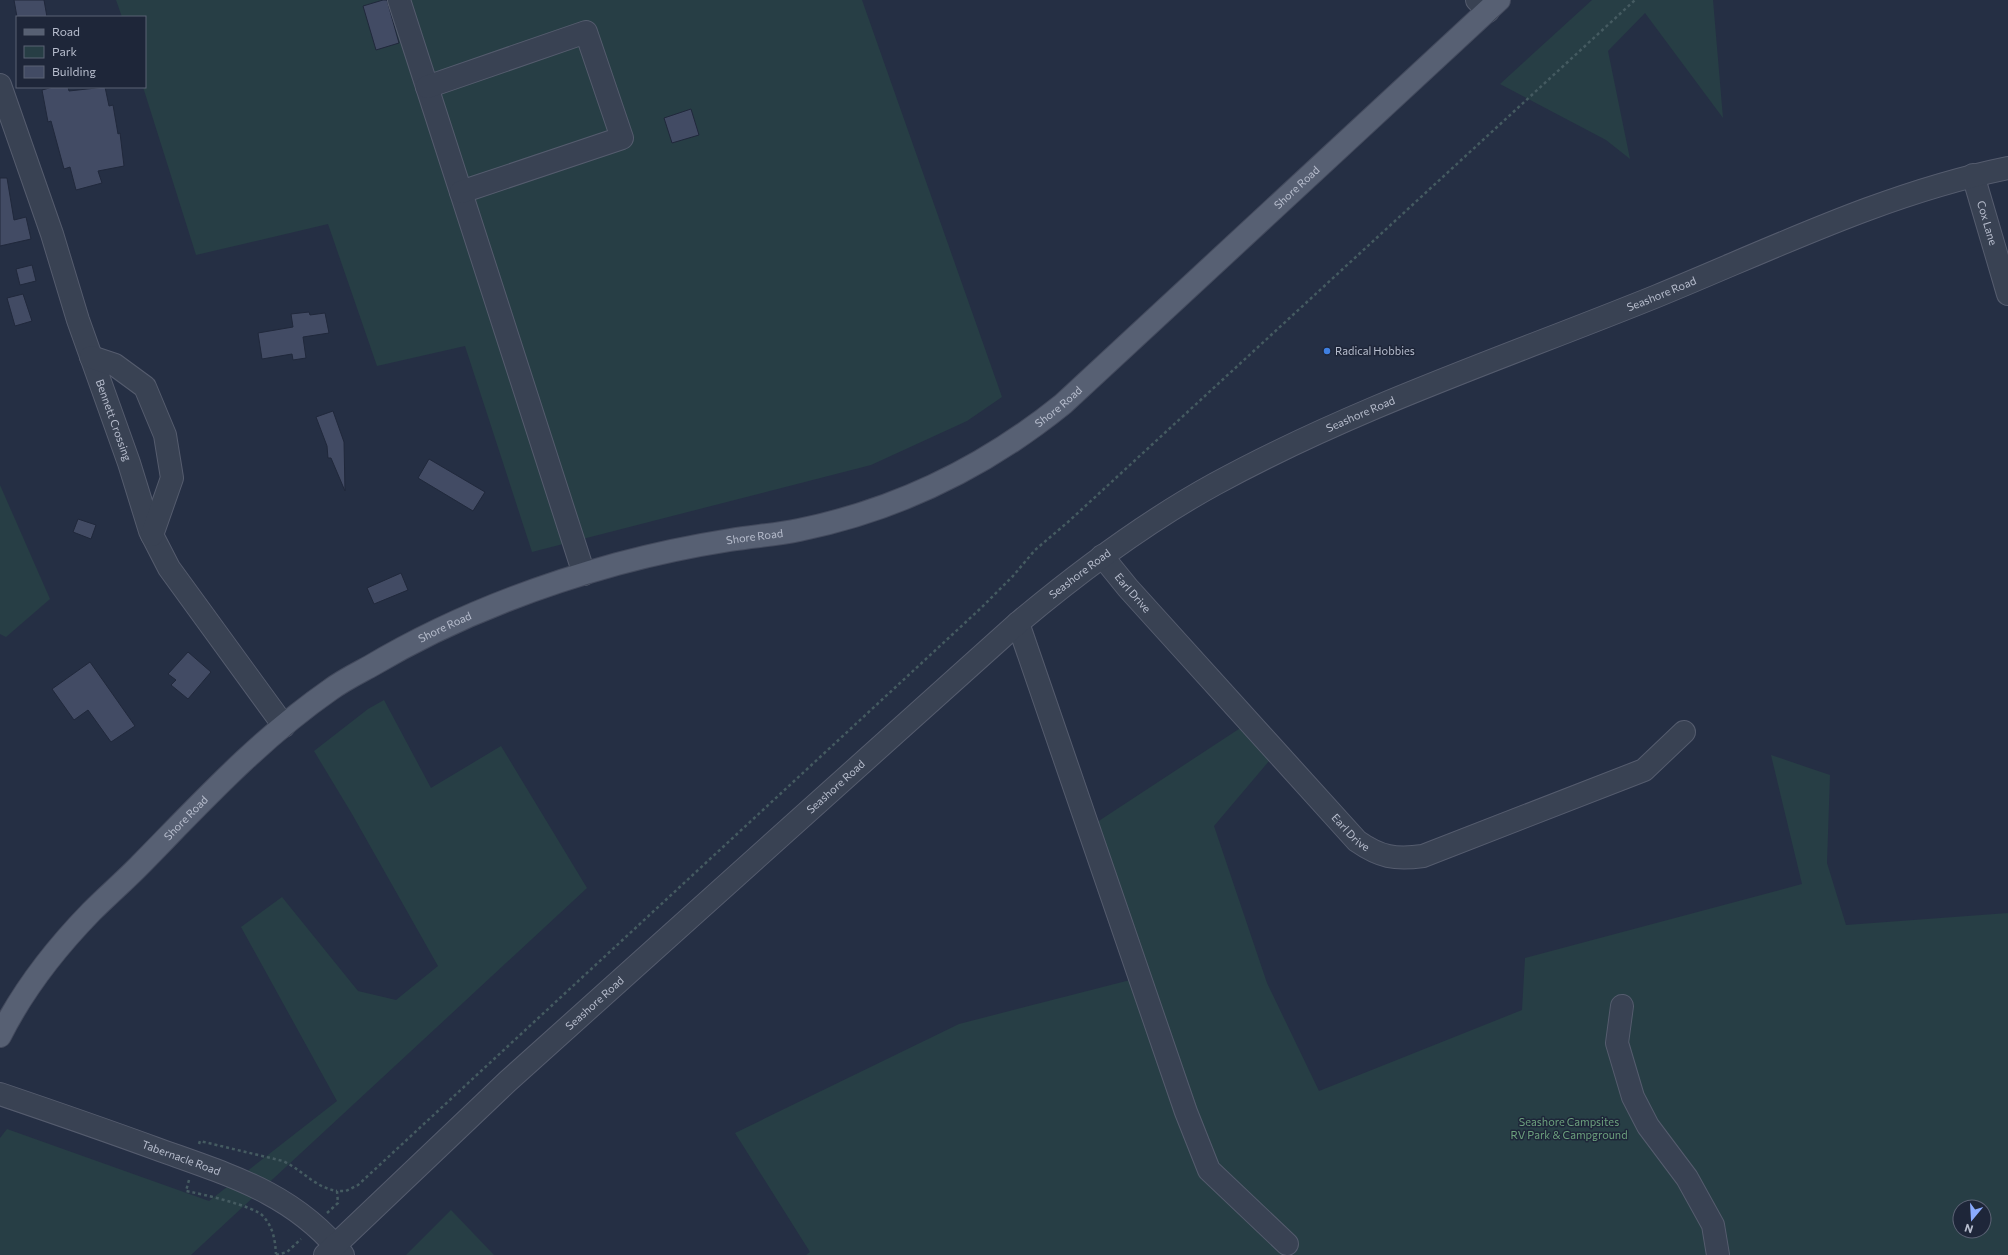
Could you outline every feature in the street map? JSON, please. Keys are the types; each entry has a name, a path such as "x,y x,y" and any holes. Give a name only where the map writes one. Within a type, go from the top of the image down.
{"main road":[{"name":"Shore Road","path":"0,1036 32,983 60,946 92,911 126,879 222,781 284,726 331,689 392,653 443,627 494,605 584,574 674,550 730,540 796,531 836,522 884,507 931,488 1002,449 1063,404 1488,4"}],"street":[{"path":"398,0 584,574"},
{"path":"427,87 586,32 622,138 461,192"},
{"name":"Bennett Crossing","path":"0,85 52,234 91,357 129,463 152,535 169,568 284,726"},
{"name":"Seashore Road","path":"334,1252 508,1081 1018,623 1060,587 1151,522 1215,484 1264,458 1349,420 1860,212 1927,188 1973,175 2008,168"},
{"name":"Cox Lane","path":"1973,175 2008,294"},
{"path":"91,357 115,365 145,386 166,435 172,478 152,535"},
{"name":"Earl Drive","path":"1102,556 1128,588 1357,841 1371,851 1388,857 1405,859 1423,856 1644,770 1684,732"},
{"path":"1018,623 1186,1112 1209,1170 1290,1251"},
{"path":"1622,1006 1617,1043 1633,1097 1648,1126 1687,1178 1713,1225 1718,1255"},
{"name":"Tabernacle Road","path":"0,1094 194,1162 234,1177 279,1198 316,1224 334,1252"}],"path":[{"path":"287,1252 276,1254 271,1227 262,1214 216,1198 186,1191 200,1142 283,1162 296,1167 321,1188 346,1191 358,1185 981,608 1014,576 1035,550 1080,512 1635,0"},
{"path":"337,1191 338,1203"}],"green space":[{"path":"116,0 862,0 1002,397 967,421 871,465 532,552 465,346 377,366 328,224 196,255 143,88 146,88 146,16 122,16"},
{"path":"1592,0 1713,0 1723,118 1645,13 1608,51 1630,159 1606,140 1500,84"},
{"path":"0,485 50,599 6,637 0,634"},
{"path":"384,700 431,788 501,746 587,888 191,1255 0,1255 0,1138 7,1129 209,1201 337,1101 241,927 282,897 358,991 396,1000 438,966 352,814 314,751 368,709"},
{"name":"Seashore Campsites RV Park & Campground","path":"1248,723 1275,754 1214,826 1267,983 1319,1091 1522,1010 1525,958 1802,884 1771,755 1830,775 1827,863 1846,925 2008,913 2008,1255 806,1255 810,1252 735,1133 959,1024 1138,978 1085,830"},
{"path":"451,1210 494,1255 406,1255"}],"building":[{"path":"14,0 44,0 47,16 17,16"},
{"path":"387,0 399,43 376,50 363,6"},
{"path":"49,88 68,88 69,91 105,88 109,106 113,105 118,134 120,133 124,166 98,171 102,183 76,190 70,167 64,169 51,121 48,122 42,90"},
{"path":"691,109 699,135 672,143 664,118"},
{"path":"0,178 7,178 14,220 26,217 31,239 0,246"},
{"path":"32,265 36,281 20,285 16,269"},
{"path":"23,294 32,321 15,326 7,298"},
{"path":"309,312 310,315 325,313 329,333 303,337 306,358 293,360 292,354 262,359 258,333 293,327 291,314"},
{"path":"333,411 344,442 345,491 331,458 328,458 327,446 316,417"},
{"path":"429,459 485,492 473,511 418,478"},
{"path":"78,519 96,525 91,539 73,532"},
{"path":"401,573 408,590 374,604 367,588"},
{"path":"188,652 211,672 188,699 171,685 176,680 168,674"},
{"path":"90,662 135,726 111,742 88,710 74,720 52,689"}],"place":[{"name":"Radical Hobbies","path":"1327,351"}]}
